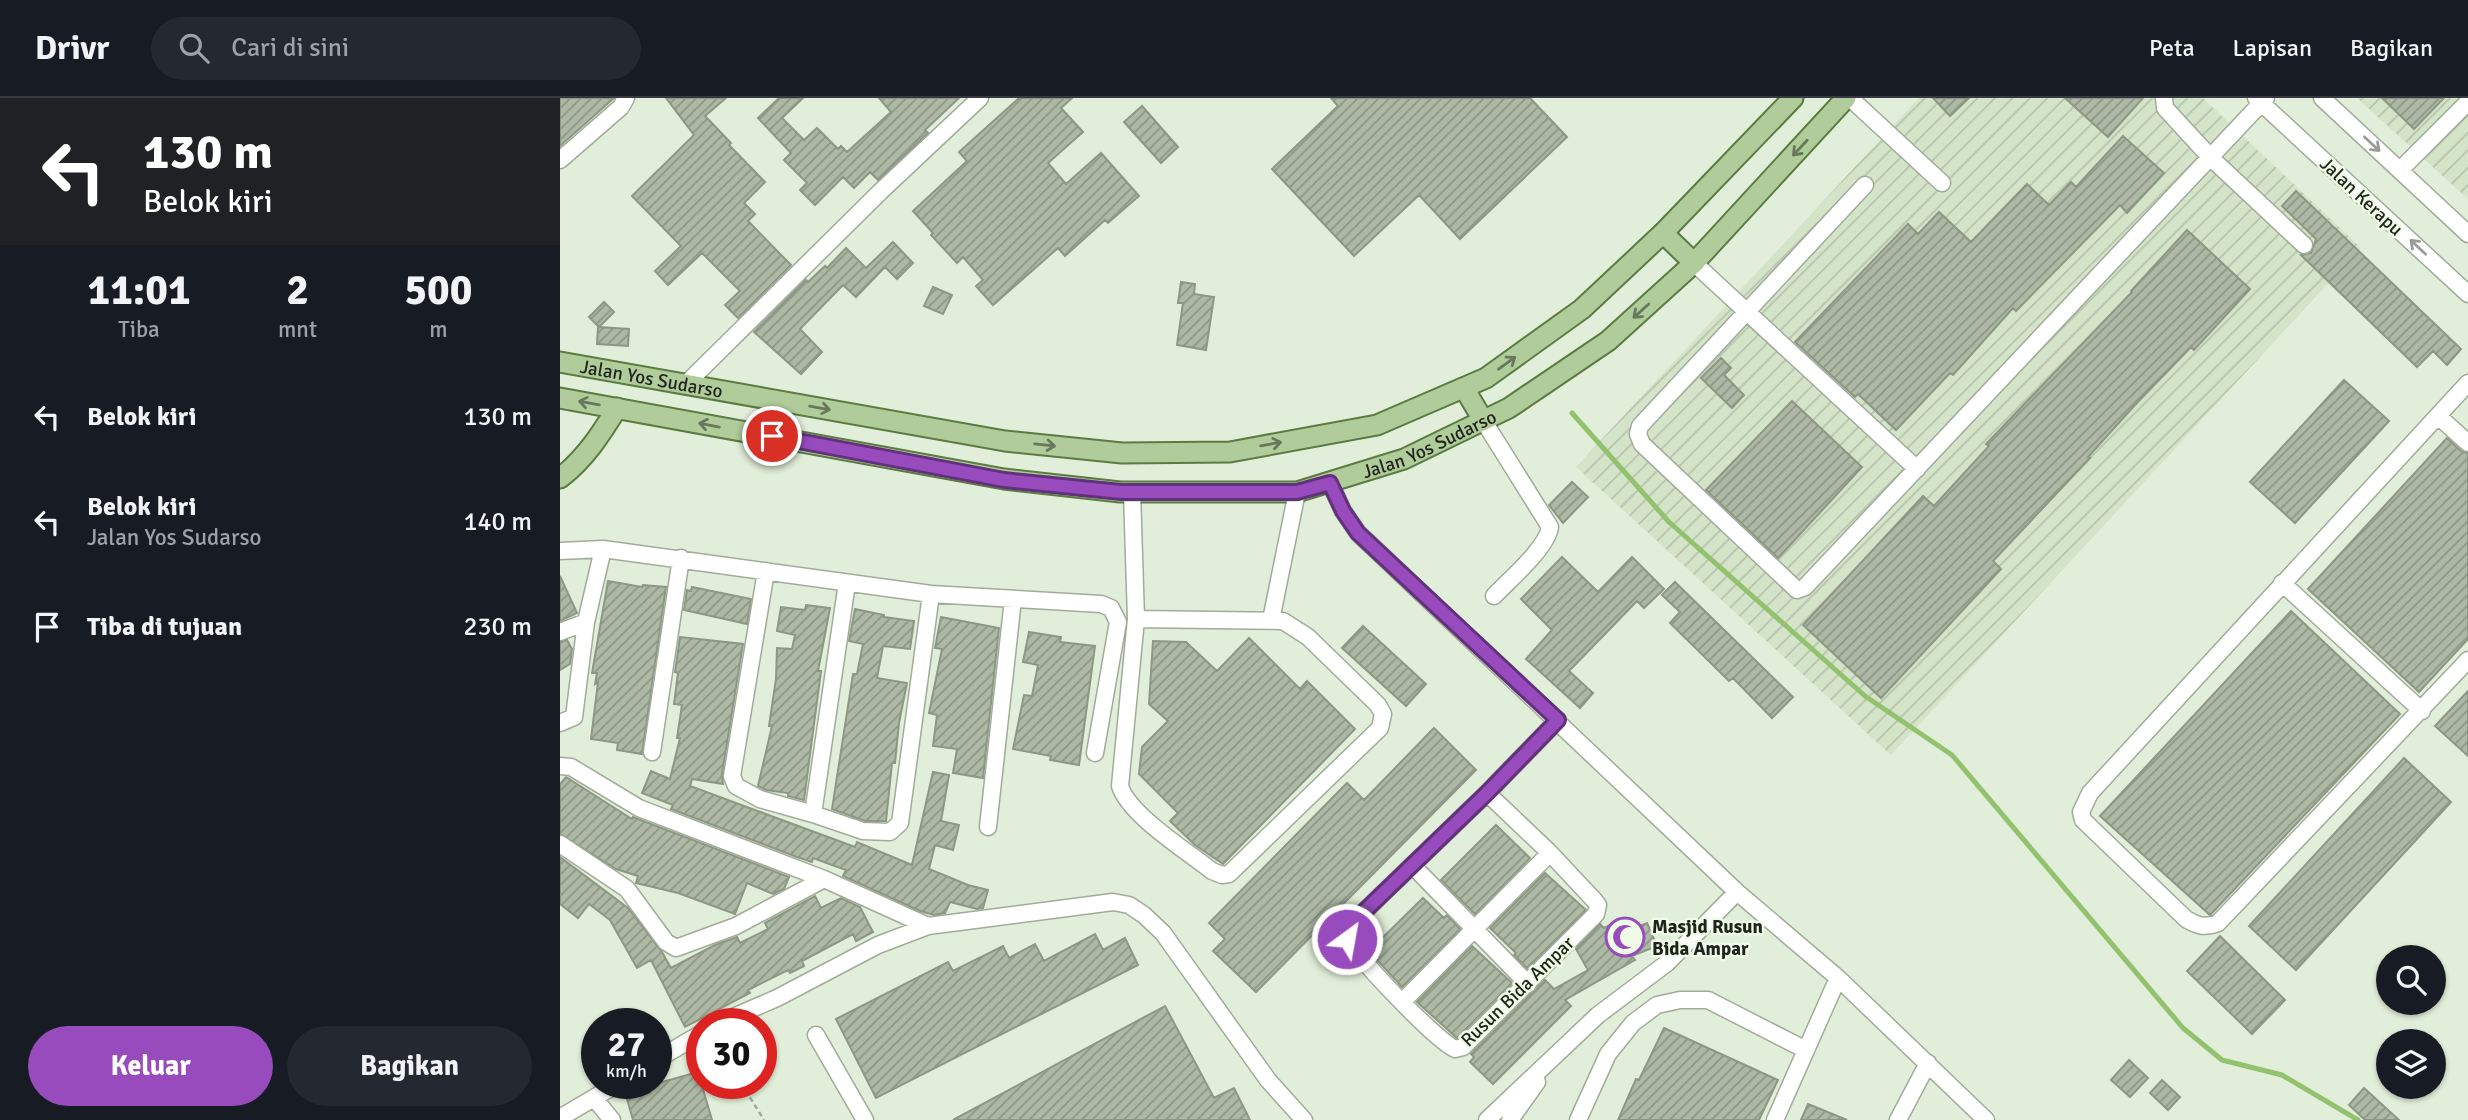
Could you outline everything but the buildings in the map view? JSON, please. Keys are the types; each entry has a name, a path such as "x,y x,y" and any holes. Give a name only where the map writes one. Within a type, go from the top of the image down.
{"main road":[{"name":"Jalan Yos Sudarso","path":"560,362 1005,440 1122,453 1230,452 1377,425 1486,378 1582,309 1663,233 1793,98"},
{"name":"Jalan Yos Sudarso","path":"560,398 1004,480 1132,492 1297,492 1404,460 1509,408 1608,341 1694,263 1848,98"},
{"path":"1663,233 1694,263"},
{"path":"1464,388 1483,420"},
{"path":"560,478 593,446 617,408"}],"street":[{"path":"560,160 621,107 626,98"},
{"path":"686,384 880,192 980,98"},
{"path":"1848,98 1942,183"},
{"path":"2164,98 2165,108 2171,116 2211,158 2304,245"},
{"path":"2322,98 2468,234"},
{"path":"1865,185 1640,426 1638,434 1642,444 1793,588 1801,590 2211,158 2261,100"},
{"name":"Jalan Kerapu","path":"2261,100 2468,294"},
{"path":"2400,170 2468,102"},
{"path":"1694,263 1917,469"},
{"path":"2468,383 2090,793 2081,812 2083,820 2186,919 2199,926 2208,927 2218,923 2468,660"},
{"path":"2438,416 2468,443"},
{"path":"1483,420 1550,527 1541,546 1494,596"},
{"path":"1330,483 1343,511 1358,533 1737,892 1838,978 1986,1120"},
{"path":"1132,492 1136,619 1120,786 1133,809 1222,876 1236,867 1380,728 1383,713 1308,636 1292,624 1271,620 1136,619"},
{"path":"1271,620 1297,492"},
{"path":"560,551 603,549 681,558 931,594 1101,604 1116,613 1118,622 1095,754"},
{"path":"560,723 574,717 586,622 603,549"},
{"path":"652,751 681,558"},
{"path":"766,571 732,776 736,786 760,799 863,831 890,832 900,823 931,594"},
{"path":"813,814 847,583"},
{"path":"2282,583 2422,711"},
{"path":"989,827 1013,599"},
{"path":"560,632 586,622"},
{"name":"Rusun Bida Ampar","path":"1487,793 1550,853 1594,900 1598,908 1596,914 1528,984 1459,1049 1451,1048 1402,1002 1353,949 1345,934 1347,928 1487,793 1558,720"},
{"path":"560,766 571,767 639,808 824,879 928,926"},
{"path":"560,844 627,889 666,942 676,948 736,926 824,879"},
{"path":"1402,1002 1550,853"},
{"path":"1412,865 1528,984"},
{"path":"1487,1120 1598,1015 1667,963 1737,892"},
{"path":"754,1008 878,946 928,926 1113,902 1129,905 1144,915 1177,950 1268,1080 1304,1120"},
{"path":"1775,1120 1838,978"},
{"path":"1578,1120 1608,1054 1633,1023 1657,1005 1680,1000 1708,1000 1806,1050"},
{"path":"816,1035 865,1120"},
{"path":"1510,1120 1556,1055"},
{"path":"1898,1120 1928,1063"},
{"path":"564,1113 592,1099"},
{"path":"595,1099 612,1120"}],"path":[{"path":"751,1099 765,1120"}],"shaded area":[{"path":"1919,98 2203,98 2361,248 1891,755 1576,467"},
{"path":"2357,98 2468,98 2468,199"}],"waterway":[{"path":"1572,413 1669,522 1865,696 1952,755 2183,1028 2222,1060 2282,1075 2358,1120"}],"place":[{"name":"Masjid Rusun Bida Ampar","path":"1625,937"}],"route":[{"path":"772,436 1004,480 1121,492 1297,492 1330,483 1343,511 1358,533 1558,720 1487,793 1347,928 1347,939"}]}
